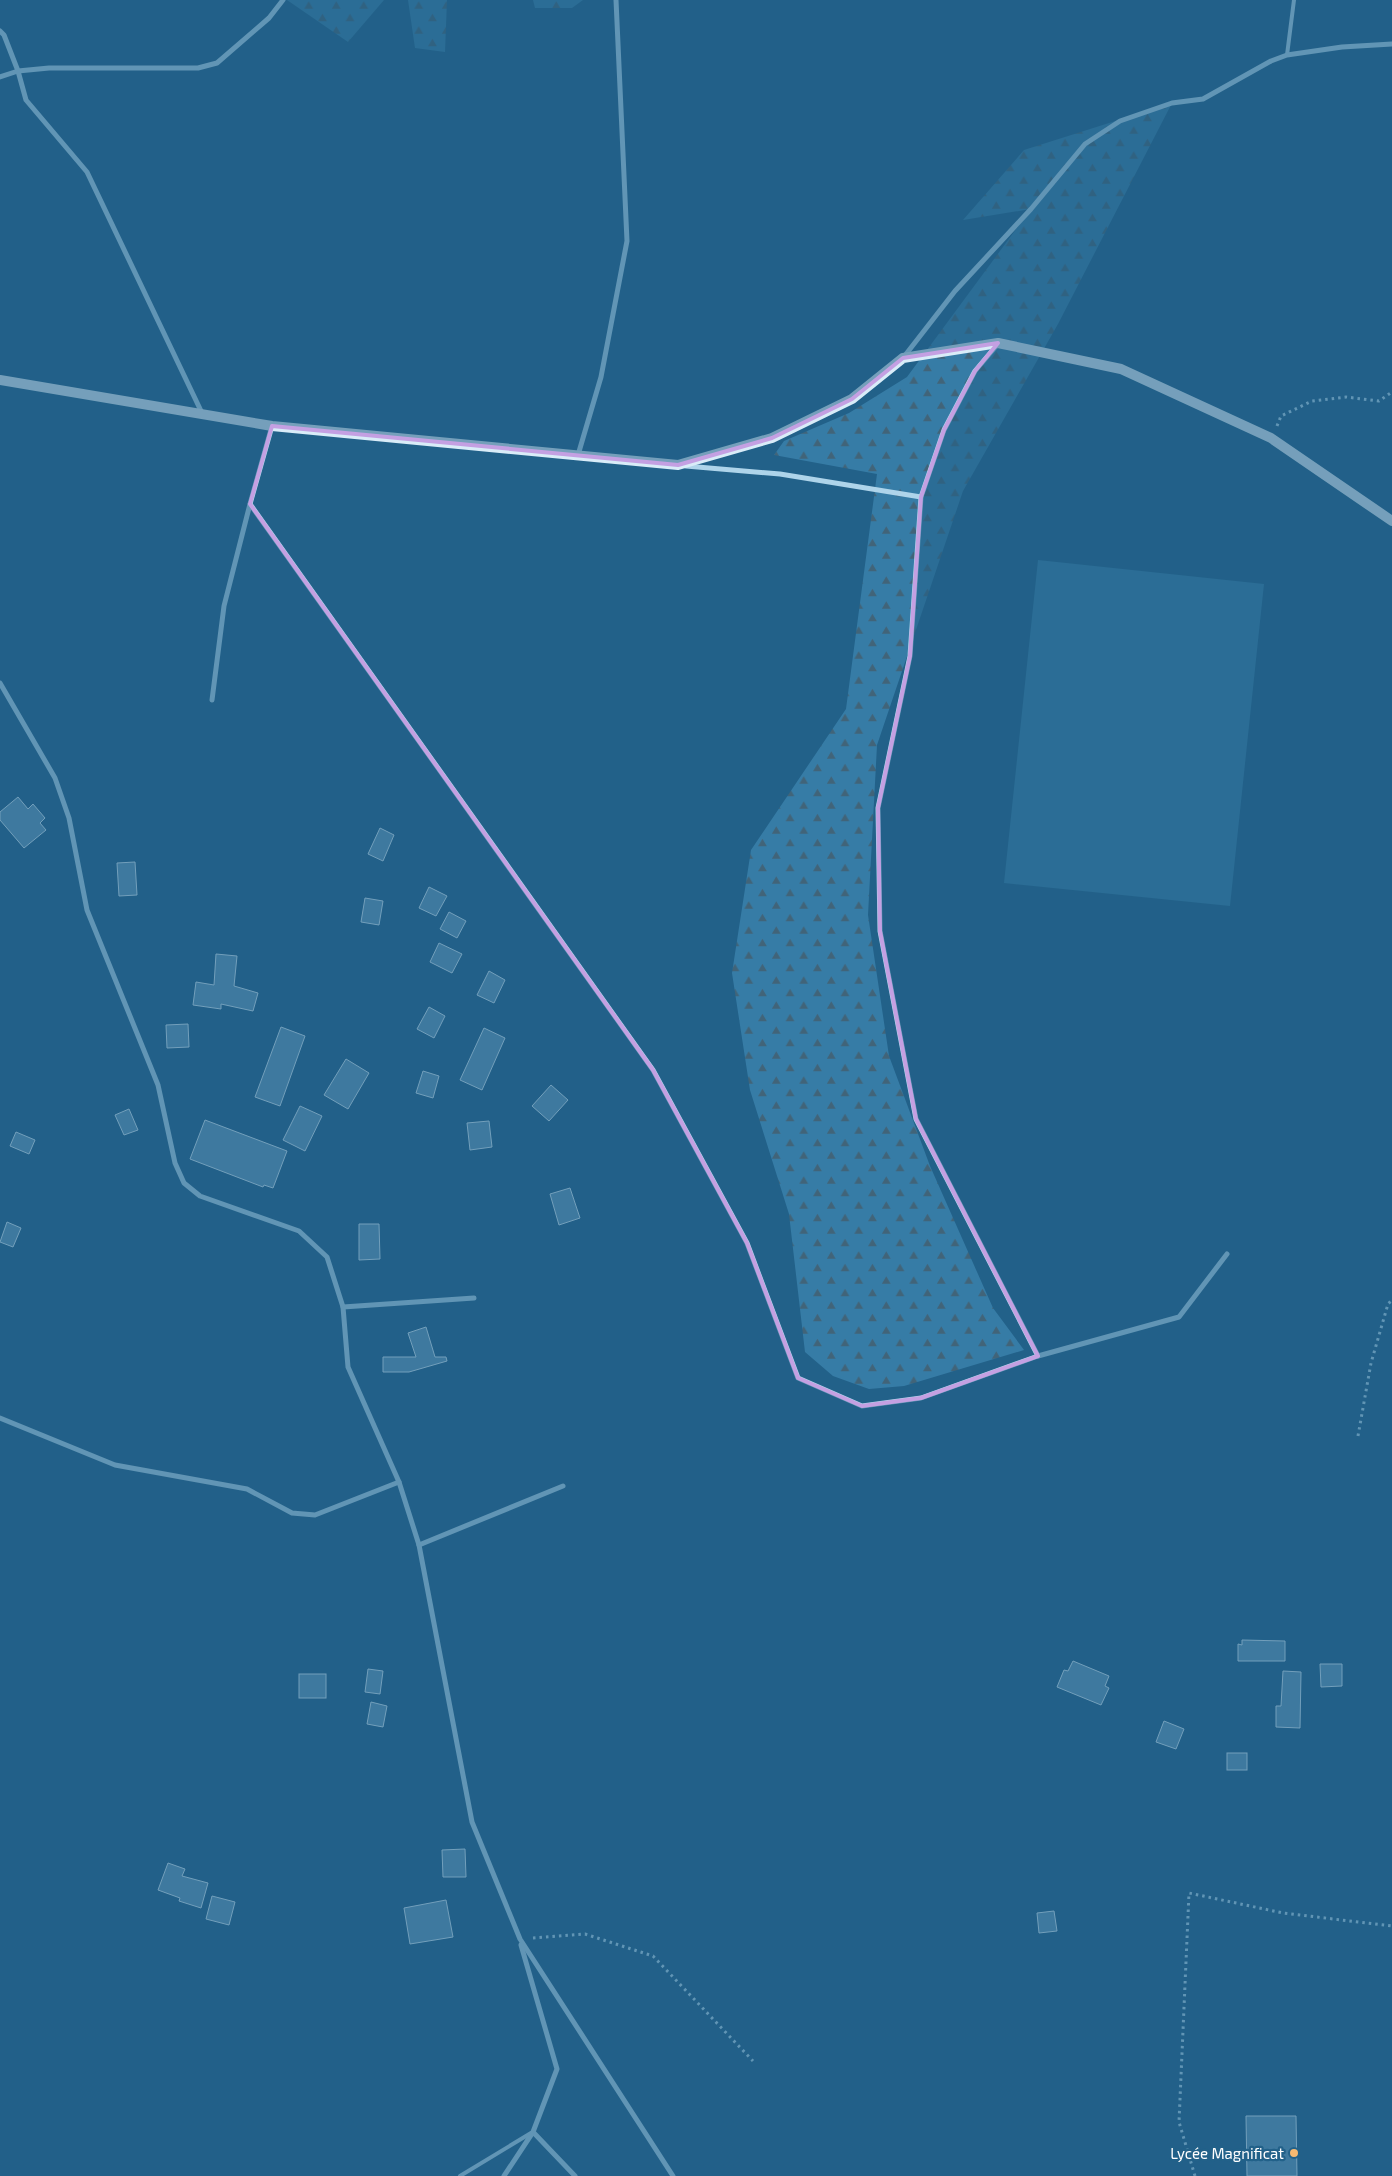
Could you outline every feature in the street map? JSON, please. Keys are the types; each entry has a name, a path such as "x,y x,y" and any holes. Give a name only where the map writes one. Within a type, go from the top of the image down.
{"street":[{"path":"0,77 18,71 49,68 198,68 217,63 269,18 283,0"},
{"path":"578,456 602,377 627,241 616,0"},
{"path":"0,32 4,35 18,71 26,100 87,172 202,413"},
{"path":"678,465 772,438 852,399 903,358 955,291 1031,209 1085,144 1120,121 1172,103 1203,99 1271,61 1287,56 1342,47 1392,44"},
{"path":"903,358 998,343 1121,369 1271,438 1392,522"},
{"path":"998,343 975,372 944,430 921,497 910,656 878,808 880,931 916,1119 1038,1356"},
{"path":"0,380 272,426 780,474 921,497"},
{"path":"212,700 224,606 272,426"},
{"path":"250,504 653,1070 747,1243 798,1378 862,1406 921,1398 1038,1356 1179,1317 1227,1254"},
{"path":"0,683 55,778 69,818 87,910 158,1085 175,1163 184,1183 200,1196 299,1231 327,1257 343,1307 348,1367 399,1482 419,1545 472,1822 520,1940 557,2069 533,2132 504,2176"},
{"path":"343,1307 474,1298"},
{"path":"0,1418 115,1465 247,1490 292,1513 316,1515 399,1482"},
{"path":"419,1545 563,1486"},
{"path":"520,1940 673,2176"},
{"path":"533,2132 574,2176"}],"lane":[{"path":"1287,56 1294,0"},
{"path":"460,2176 533,2132"}],"path":[{"path":"1271,438 1281,416 1312,401 1346,397 1379,401 1392,392"},
{"path":"1358,1436 1371,1363 1388,1304 1392,1300"},
{"path":"1195,2176 1179,2122 1189,1893 1283,1913 1392,1926"},
{"path":"520,1940 585,1934 653,1956 753,2061"}],"highlighted area":[{"path":"998,343 975,371 944,430 921,497 910,656 878,808 880,931 916,1119 1038,1356 921,1398 862,1406 798,1378 747,1243 653,1070 250,504 272,426 678,465 772,438 852,399 903,358"}],"green space":[{"path":"287,0 384,0 348,42"},
{"path":"408,0 447,0 445,52 415,48"},
{"path":"533,0 583,0 572,8 535,8"},
{"path":"1172,103 1058,324 963,491 877,745 868,915 889,1056 930,1166 993,1308 1024,1350 904,1386 869,1389 833,1376 805,1352 789,1214 750,1090 732,973 751,850 846,709 877,474 774,455 784,441 849,413 907,377 1031,209 963,220 1024,150"},
{"path":"1038,560 1264,584 1230,906 1004,883"}],"building":[{"path":"18,797 28,809 33,804 45,818 40,823 46,830 24,848 0,820 0,812"},
{"path":"380,828 394,835 383,861 368,854"},
{"path":"135,862 137,895 119,896 117,863"},
{"path":"429,887 447,896 436,916 419,908"},
{"path":"365,898 383,901 379,925 361,922"},
{"path":"449,912 466,921 457,938 440,929"},
{"path":"439,943 462,954 452,973 430,962"},
{"path":"216,954 237,956 234,986 258,993 253,1011 221,1004 221,1009 193,1005 196,982 214,985"},
{"path":"489,971 505,980 494,1003 477,995"},
{"path":"429,1007 445,1016 434,1038 417,1029"},
{"path":"188,1024 189,1047 167,1048 166,1025"},
{"path":"281,1027 305,1036 280,1106 255,1097"},
{"path":"484,1028 505,1038 482,1090 460,1080"},
{"path":"346,1059 369,1073 348,1109 324,1095"},
{"path":"423,1071 439,1076 433,1098 416,1093"},
{"path":"551,1085 568,1100 549,1121 532,1106"},
{"path":"300,1106 322,1116 305,1151 283,1140"},
{"path":"129,1109 138,1130 124,1135 115,1115"},
{"path":"205,1120 287,1151 273,1188 264,1185 263,1187 190,1159"},
{"path":"489,1121 492,1147 470,1150 467,1123"},
{"path":"16,1132 35,1140 29,1154 10,1146"},
{"path":"570,1188 580,1218 559,1225 550,1194"},
{"path":"7,1222 21,1228 13,1247 0,1242"},
{"path":"359,1224 379,1224 380,1259 359,1260"},
{"path":"426,1327 435,1357 446,1357 447,1361 409,1372 383,1372 383,1357 416,1357 408,1333"},
{"path":"1242,1640 1285,1641 1285,1661 1238,1661 1238,1644 1242,1645"},
{"path":"1073,1661 1109,1676 1105,1686 1109,1688 1101,1705 1057,1687 1064,1670 1068,1671"},
{"path":"1320,1664 1342,1664 1342,1686 1321,1687"},
{"path":"368,1669 383,1671 380,1694 365,1692"},
{"path":"1283,1671 1301,1672 1300,1728 1276,1727 1276,1706 1281,1706"},
{"path":"299,1674 326,1674 326,1698 299,1698"},
{"path":"371,1702 387,1706 383,1727 367,1724"},
{"path":"1164,1721 1184,1729 1176,1749 1156,1742"},
{"path":"1227,1753 1247,1753 1247,1770 1227,1770"},
{"path":"465,1849 466,1877 443,1877 442,1850"},
{"path":"168,1863 185,1869 182,1876 208,1883 201,1908 179,1901 180,1898 158,1890"},
{"path":"212,1896 235,1902 229,1925 206,1919"},
{"path":"446,1900 453,1937 410,1944 404,1908"},
{"path":"1054,1911 1057,1931 1039,1933 1037,1913"},
{"path":"1246,2116 1296,2116 1297,2176 1247,2176"}],"place":[{"name":"Lycée Magnificat","path":"1294,2153"}]}
